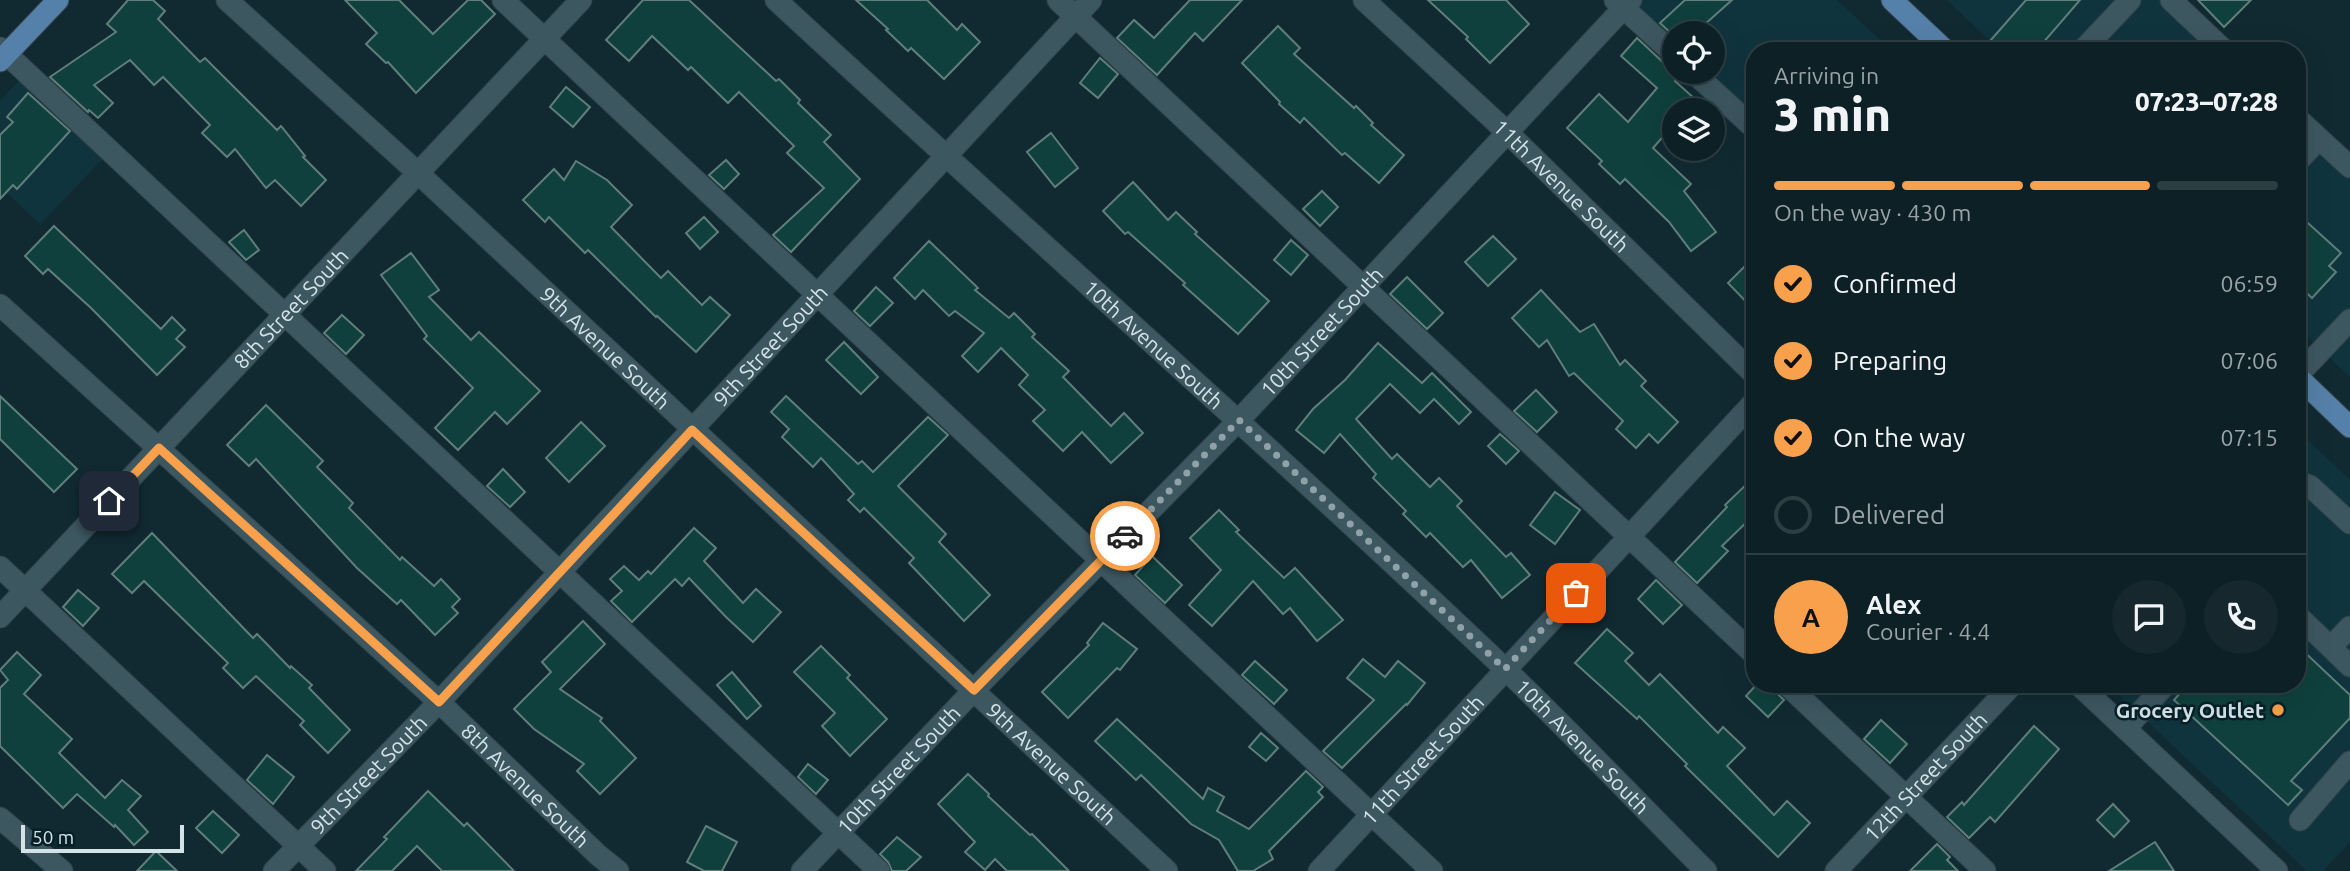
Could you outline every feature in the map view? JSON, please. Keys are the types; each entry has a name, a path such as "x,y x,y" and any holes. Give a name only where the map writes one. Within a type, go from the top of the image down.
{"main road":[{"path":"2,54 58,0"},
{"path":"1892,0 1936,42"},
{"path":"2306,384 2350,427"}],"street":[{"name":"9th Avenue South","path":"227,0 418,173 1167,871"},
{"path":"503,0 1432,871"},
{"name":"8th Street South","path":"0,617 581,0"},
{"name":"10th Avenue South","path":"776,0 1239,420 1505,669 1706,871"},
{"path":"1058,0 1746,647"},
{"name":"9th Street South","path":"274,871 439,702 1091,0"},
{"name":"11th Avenue South","path":"1364,0 1508,133 1746,366"},
{"path":"2090,42 2130,0"},
{"path":"2171,0 2215,42"},
{"path":"1623,3 1662,42"},
{"name":"10th Street South","path":"802,871 974,690 1239,420 1508,133 1623,3"},
{"path":"2,54 878,871"},
{"path":"1706,84 1746,121"},
{"path":"2306,126 2350,167"},
{"path":"2306,153 2319,139"},
{"name":"8th Avenue South","path":"0,305 439,702 618,871"},
{"path":"2306,367 2350,320"},
{"name":"11th Street South","path":"1319,871 1746,411"},
{"path":"2306,485 2350,523"},
{"path":"0,567 324,871"},
{"path":"2306,624 2350,666"},
{"path":"2331,647 2350,627"},
{"path":"1796,693 1985,871"},
{"name":"12th Street South","path":"1836,871 2004,693"},
{"path":"2088,693 2277,871"},
{"path":"2126,728 2158,693"},
{"path":"2300,820 2350,762"},
{"path":"0,818 62,871"}],"shaded area":[{"path":"1606,0 1837,0 1882,42 1746,42 1746,133 1725,113 1725,98 1709,98 1695,84 1725,84 1725,21 1662,21 1662,53"},
{"path":"1947,0 2184,0 2227,42 1991,42"},
{"path":"33,66 116,145 40,224 0,186 0,101"},
{"path":"2306,117 2350,158 2350,377 2306,336"},
{"path":"2306,439 2350,480 2350,842 2323,871 2307,871 2117,693 2306,693"}],"building":[{"path":"128,0 153,0 165,11 158,19 200,62 205,58 277,130 281,126 305,156 303,157 326,180 301,206 275,180 266,188 235,149 227,157 202,133 210,125 163,77 154,85 130,60 94,85 113,103 98,118 50,77 116,32 107,24"},
{"path":"345,0 399,0 433,34 468,0 481,0 495,14 416,93 388,62 366,44 377,33"},
{"path":"643,0 689,0 800,100 798,103 831,135 824,142 860,179 791,252 773,235 824,188 787,153 794,146 739,92 728,103 691,67 688,70 652,36 629,61 606,40"},
{"path":"856,0 927,0 957,30 962,24 980,42 944,79 911,48 908,51"},
{"path":"1190,0 1242,0 1203,41 1195,33 1157,75 1117,38 1134,20 1154,38"},
{"path":"1428,0 1506,0 1529,24 1490,63 1466,39 1468,37"},
{"path":"1685,0 1732,0 1708,21 1662,21"},
{"path":"2026,0 2080,0 2044,42 1990,41"},
{"path":"2198,0 2251,0 2224,27"},
{"path":"1278,26 1300,48 1294,54 1354,108 1356,106 1373,123 1371,125 1404,155 1379,183 1345,153 1342,155 1304,118 1300,123 1242,63"},
{"path":"1637,38 1662,61 1662,84 1678,84 1694,98 1662,98 1662,138 1653,148 1662,157 1662,161 1667,161 1691,184 1684,191 1716,232 1691,251 1669,222 1625,179 1620,184 1599,164 1602,161 1567,128 1599,94 1628,122 1657,88 1621,56"},
{"path":"1100,58 1118,74 1098,98 1080,83"},
{"path":"566,87 590,107 573,127 550,107"},
{"path":"28,93 70,131 17,189 13,185 0,199 0,135 13,122 7,117"},
{"path":"1051,133 1078,168 1055,187 1027,152"},
{"path":"726,160 739,174 724,189 709,175"},
{"path":"576,161 607,180 632,205 611,227 661,278 668,271 702,305 710,297 730,315 696,352 588,250 585,253 549,217 545,222 523,200 554,169 564,180"},
{"path":"1133,182 1168,220 1176,212 1197,232 1195,234 1269,301 1238,334 1128,232 1125,234 1103,211"},
{"path":"1322,191 1338,207 1320,226 1303,209"},
{"path":"704,217 718,232 700,249 686,233"},
{"path":"2306,221 2341,253 2329,266 2336,272 2312,298 2306,292"},
{"path":"54,226 161,329 172,317 185,330 176,339 185,347 157,375 48,269 43,274 25,256"},
{"path":"244,230 259,250 246,260 229,242"},
{"path":"1493,236 1516,259 1488,286 1465,262"},
{"path":"1291,240 1308,255 1291,275 1274,260"},
{"path":"929,241 978,288 975,290 1009,318 1014,313 1035,334 1032,337 1069,371 1063,377 1111,426 1124,413 1143,433 1111,463 1082,432 1063,451 1033,421 1045,410 1019,385 1028,375 1001,348 978,372 962,356 984,333 955,311 949,316 923,290 915,299 894,278"},
{"path":"411,253 439,290 429,297 471,340 479,332 540,391 507,424 495,412 458,450 435,428 473,388 424,339 427,336 381,275"},
{"path":"1746,265 1746,302 1728,283"},
{"path":"1407,277 1443,313 1427,329 1390,294"},
{"path":"876,287 893,303 870,326 854,311"},
{"path":"1541,290 1580,332 1594,324 1620,365 1625,360 1646,381 1641,386 1678,422 1658,443 1649,434 1636,448 1616,429 1623,421 1574,373 1569,376 1547,340 1539,347 1512,318"},
{"path":"342,315 364,335 346,354 324,333"},
{"path":"844,342 878,377 861,394 826,360"},
{"path":"1378,343 1422,383 1432,373 1471,412 1459,424 1434,399 1420,413 1390,384 1356,419 1392,459 1397,454 1430,487 1439,478 1462,501 1457,506 1506,557 1511,553 1530,575 1502,598 1471,560 1463,567 1430,533 1426,537 1403,514 1406,511 1373,478 1376,474 1340,434 1324,453 1296,430"},
{"path":"1536,390 1557,412 1537,432 1514,411"},
{"path":"0,396 77,469 54,492 0,439"},
{"path":"786,396 858,464 862,461 873,472 928,417 948,435 898,486 946,534 939,542 990,595 964,621 909,563 914,558 864,508 860,512 848,500 854,494 821,458 813,467 782,437 789,429 771,412"},
{"path":"266,405 323,461 317,467 353,503 349,508 400,560 402,557 434,586 441,579 460,599 452,607 458,613 435,635 401,600 397,604 357,568 256,459 249,466 227,445"},
{"path":"581,422 605,446 569,482 546,458"},
{"path":"1500,434 1519,451 1506,464 1488,446"},
{"path":"503,469 525,492 510,507 487,486"},
{"path":"1746,485 1746,523 1722,546 1728,551 1697,583 1675,562 1727,507 1725,505"},
{"path":"1555,492 1580,510 1555,544 1530,525"},
{"path":"1219,510 1239,530 1236,532 1284,578 1295,568 1343,620 1317,641 1290,608 1283,614 1253,581 1212,626 1189,605 1221,570 1190,538"},
{"path":"694,528 716,548 704,561 743,603 756,589 781,612 753,642 689,578 682,586 675,579 632,622 611,601 622,591 610,579 624,566 639,580 648,571 651,574"},
{"path":"152,533 253,638 257,634 290,668 291,666 312,685 309,688 350,730 328,753 300,725 304,721 256,676 243,688 223,668 228,663 144,581 132,593 112,574"},
{"path":"1152,556 1182,585 1165,603 1135,575"},
{"path":"1656,580 1682,605 1663,624 1638,599"},
{"path":"78,590 99,608 83,626 63,607"},
{"path":"583,621 605,644 560,689 602,718 600,721 636,758 600,794 577,771 584,764 534,729 514,709 551,672 542,662"},
{"path":"1103,623 1137,649 1120,670 1117,668 1068,718 1042,692 1089,645 1087,643"},
{"path":"1607,629 1633,653 1625,661 1649,685 1660,674 1718,733 1723,727 1745,748 1727,766 1774,815 1787,801 1810,823 1778,857 1685,766 1687,764 1639,716 1637,719 1575,663"},
{"path":"821,646 850,675 847,678 887,719 850,756 822,726 835,713 794,672"},
{"path":"17,652 41,675 24,694 72,739 59,753 105,798 122,780 141,796 128,810 148,832 134,845 115,825 114,827 77,794 63,808 0,746 0,688 8,680 0,670"},
{"path":"2306,654 2350,695 2350,718 2291,781 2302,790 2288,805 2174,700 2180,693 2306,693"},
{"path":"1363,659 1385,677 1398,661 1425,683 1407,705 1342,768 1323,751 1374,700 1347,678"},
{"path":"1255,661 1287,690 1274,704 1242,675"},
{"path":"732,672 761,706 747,719 717,685"},
{"path":"1749,693 1777,693 1784,700 1768,717 1746,696"},
{"path":"1117,719 1203,799 1208,788 1224,797 1217,811 1249,829 1306,771 1323,787 1318,792 1323,797 1269,851 1273,859 1253,871 1238,871 1219,840 1191,824 1141,775 1136,780 1095,741"},
{"path":"1881,720 1907,744 1890,763 1864,739"},
{"path":"2034,726 2059,749 1995,822 1990,817 1969,838 1947,817 1962,802 1964,805"},
{"path":"1261,733 1278,748 1266,761 1249,747"},
{"path":"267,755 294,777 273,804 247,780"},
{"path":"808,764 828,780 816,794 798,777"},
{"path":"968,774 1069,871 1007,871 995,859 985,870 965,852 975,842 938,804"},
{"path":"428,791 464,826 467,823 514,871 442,871 417,846 392,871 356,871"},
{"path":"2113,804 2129,821 2114,837 2097,820"},
{"path":"213,811 239,835 222,853 196,828"},
{"path":"706,826 737,842 722,871 704,871 687,862"},
{"path":"897,837 921,857 906,871 892,871 880,854"},
{"path":"2155,842 2174,871 2109,871"},
{"path":"1937,844 1950,857 1947,860 1958,871 1910,871"},
{"path":"156,851 177,871 137,871"}],"way so far":[{"path":"1125,536 1239,420 1505,669 1576,593"}],"place":[{"name":"Grocery Outlet","path":"2278,710"}],"route":[{"path":"109,501 159,448 439,702 692,430 974,690 1125,536"}]}
